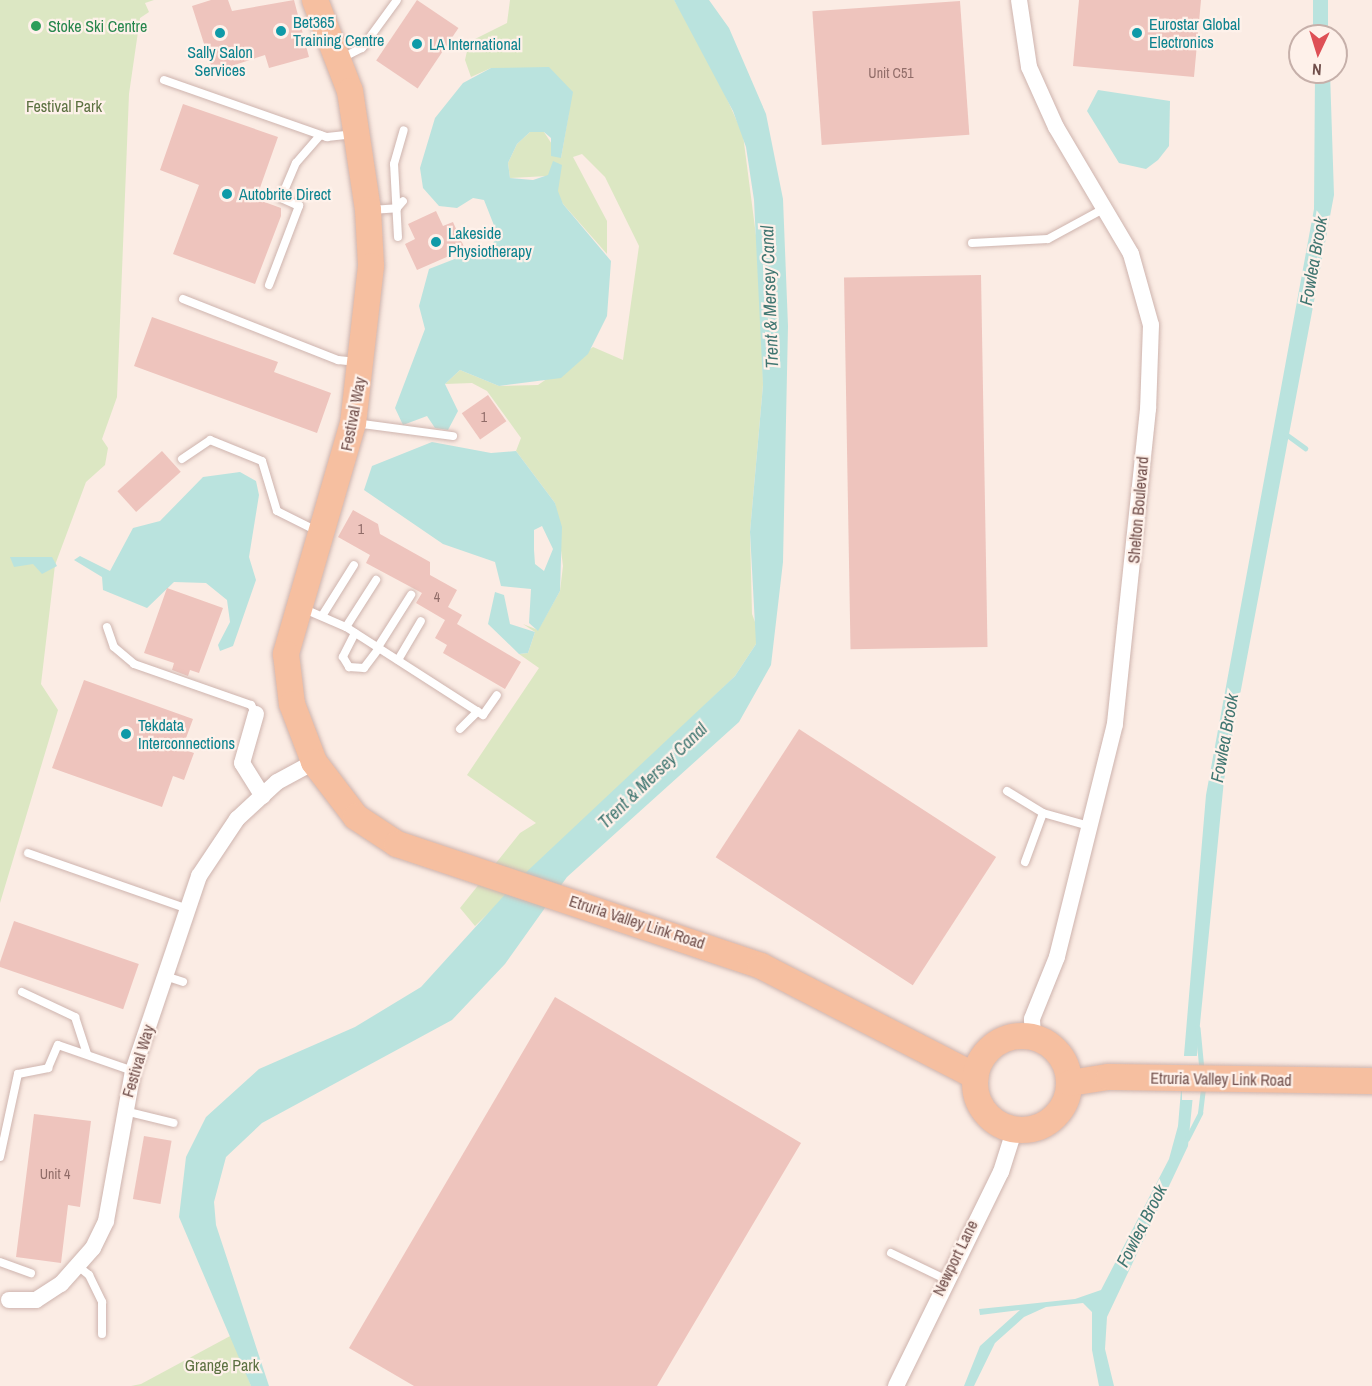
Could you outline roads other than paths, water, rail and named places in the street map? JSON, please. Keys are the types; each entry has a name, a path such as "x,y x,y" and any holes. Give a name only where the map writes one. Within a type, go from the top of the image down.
{"main road":[{"name":"Festival Way","path":"314,762 289,681 286,654 296,606 321,532 353,423 363,363 371,266 368,210 358,133 340,60 315,0"},
{"name":"Etruria Valley Link Road","path":"314,762 356,817 377,833 442,863 584,904 761,966 975,1076"},
{"path":"1033,1037 1059,1054 1070,1083 1053,1119 1014,1131 1000,1126 979,1105 975,1076 989,1048 1002,1040 1033,1037"},
{"name":"Etruria Valley Link Road","path":"1070,1083 1109,1077 1372,1081"}],"street":[{"name":"Shelton Boulevard","path":"1018,0 1037,87 1131,254 1151,325 1129,618 1115,724 1092,828 1057,957 1039,993 1033,1037"},
{"path":"256,714 242,763 263,796"},
{"name":"Festival Way","path":"5,1298 36,1300 79,1267 106,1221 123,1111 133,1071 199,876 223,838 263,796 314,762"},
{"name":"Newport Lane","path":"896,1386 945,1279 1001,1172 1014,1131"}],"lane":[{"path":"340,60 362,48 396,0"},
{"path":"164,80 320,135 358,133"},
{"path":"398,237 400,204 394,164 404,130"},
{"path":"269,285 299,206 281,198 296,163 320,135"},
{"path":"368,210 400,204"},
{"path":"972,243 1048,239 1106,208"},
{"path":"183,299 338,360 363,363"},
{"path":"353,423 453,436"},
{"path":"183,459 210,440 262,461 277,511 321,532"},
{"path":"322,616 354,565"},
{"path":"346,627 376,580"},
{"path":"355,633 344,657 349,667 364,668 411,595"},
{"path":"296,606 346,627 483,715 497,695"},
{"path":"398,660 421,621"},
{"path":"107,627 114,646 134,664 251,705 256,714"},
{"path":"460,729 478,711"},
{"path":"1007,791 1043,813 1092,828"},
{"path":"1025,862 1043,813"},
{"path":"28,853 188,909"},
{"path":"165,976 183,982"},
{"path":"22,992 75,1017 87,1054"},
{"path":"0,1157 18,1074 48,1068 58,1045 133,1071"},
{"path":"123,1111 174,1123"},
{"path":"891,1253 945,1279"},
{"path":"0,1262 31,1273"},
{"path":"79,1267 89,1275 102,1302 102,1334"}],"water":[{"name":"Trent & Mersey Canal","path":"674,0 709,0 729,28 766,114 783,199 788,326 783,562 771,665 739,722 567,877 505,964 452,1020 262,1123 226,1157 214,1202 216,1225 269,1386 251,1386 179,1217 186,1157 206,1117 259,1069 355,1027 421,987 520,878 735,676 756,644 750,532 763,385 754,200 746,147 733,111"},
{"path":"1313,0 1328,0 1328,24 1313,24"},
{"path":"549,67 573,92 561,158 551,156 551,138 544,132 530,132 517,144 508,163 510,178 533,180 548,175 553,161 562,165 558,191 563,204 611,261 607,316 588,354 561,378 499,386 460,370 445,384 458,411 448,430 435,428 427,416 403,425 395,408 425,329 419,306 429,269 493,244 497,233 484,200 473,198 457,208 439,206 423,188 420,168 435,118 463,83 491,68"},
{"path":"1315,84 1330,84 1334,195 1224,780 1188,1146 1107,1317 1105,1349 1114,1386 1099,1386 1092,1350 1092,1312 1083,1303 1046,1307 1024,1317 995,1343 974,1386 964,1386 980,1346 1020,1310 980,1315 979,1309 1075,1299 1101,1290 1169,1159 1178,1126 1206,795 1314,209"},
{"path":"1098,90 1170,101 1169,146 1158,160 1146,169 1119,163 1087,111"},
{"path":"432,442 491,453 516,451 555,503 562,527 560,591 538,631 529,623 531,589 501,586 495,562 443,544 364,490 372,466","holes":["542,526 553,549 544,571 535,564 534,530"]},
{"path":"240,472 256,481 259,495 249,557 256,580 233,646 220,651 218,645 230,622 227,600 206,583 174,582 147,608 103,590 102,577 74,560 80,556 110,571 133,528 160,521 203,477"},
{"path":"10,557 52,557 57,566 42,574 33,564 14,567"},
{"path":"495,592 504,595 510,624 535,632 528,653 519,654 488,624"}],"waterway":[{"path":"1286,434 1305,448"},
{"name":"Fowlea Brook","path":"1198,1028 1202,1070"},
{"name":"Fowlea Brook","path":"1187,1139 1200,1113 1203,1088"}],"place":[{"name":"Stoke Ski Centre","path":"36,26"},
{"name":"Bet365 Training Centre","path":"281,31"},
{"name":"Sally Salon Services","path":"220,33"},
{"name":"Eurostar Global Electronics","path":"1137,33"},
{"name":"LA International","path":"417,44"},
{"name":"Autobrite Direct","path":"227,194"},
{"name":"Lakeside Physiotherapy","path":"436,242"},
{"name":"Tekdata Interconnections","path":"126,734"}],"park label":[{"name":"Festival Park","path":"64,106"},
{"name":"Grange Park","path":"222,1365"}]}
